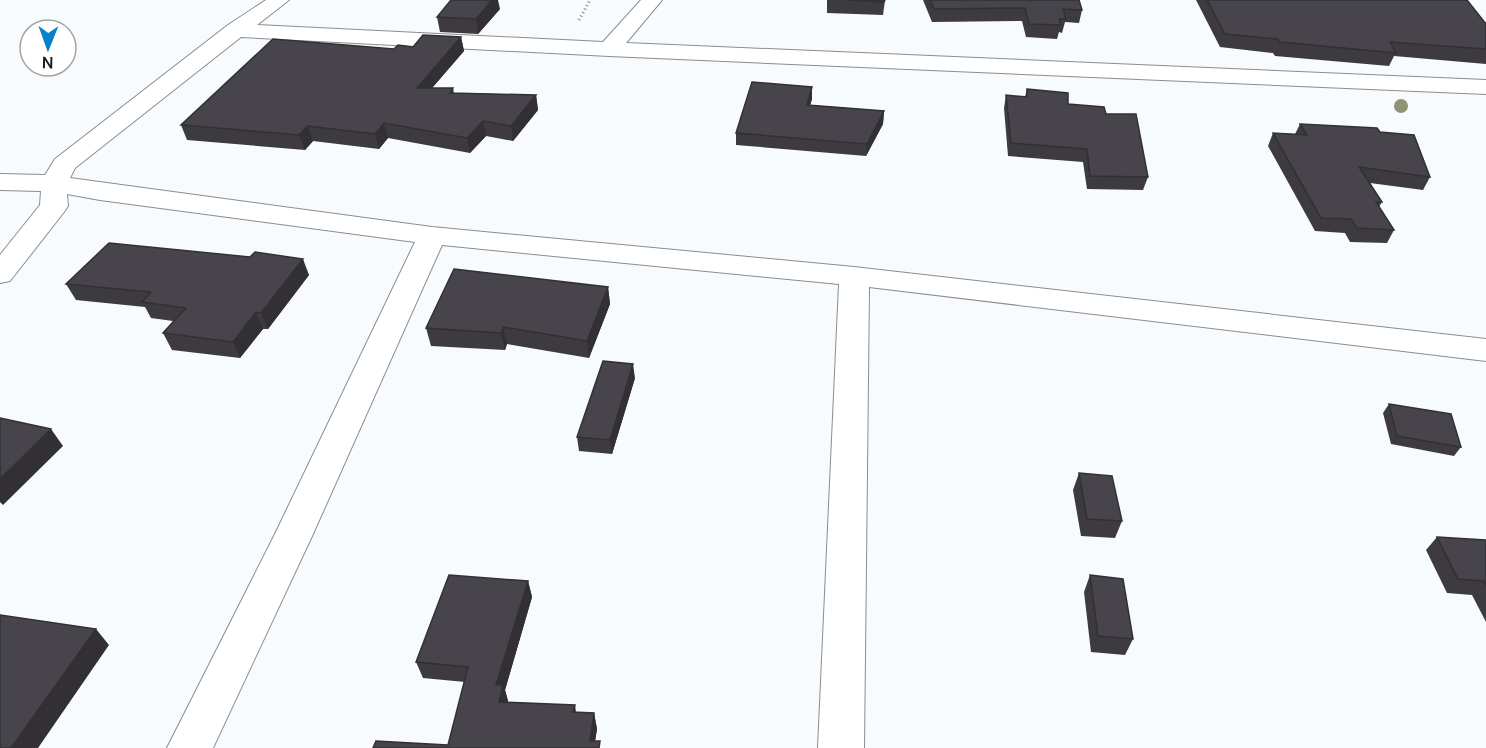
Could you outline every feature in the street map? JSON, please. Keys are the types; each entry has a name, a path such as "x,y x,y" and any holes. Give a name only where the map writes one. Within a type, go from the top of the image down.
{"street":[{"path":"0,274 54,206 54,183 64,164 236,30 279,0"},
{"path":"609,49 652,0"},
{"path":"236,30 609,49 1486,87"},
{"path":"0,182 54,183 100,192 432,236 854,276 1486,350"},
{"path":"189,748 294,534 432,236"},
{"path":"841,748 854,276"}],"building":[{"path":"451,0 492,0 476,19 437,17"},
{"path":"847,0 885,0 884,2"},
{"path":"930,0 1079,0 1082,10 1063,9 1066,19 1059,19 1061,25 1029,24 1025,8 934,9"},
{"path":"1207,0 1467,0 1486,24 1486,49 1390,42 1396,53 1280,42 1278,39 1225,34"},
{"path":"423,35 461,37 417,88 453,88 450,93 536,95 511,126 483,121 467,138 384,123 375,134 308,126 299,135 181,125 273,39 394,49 398,45 413,47"},
{"path":"752,82 812,87 807,105 884,111 867,144 736,133"},
{"path":"1027,89 1068,93 1068,104 1104,107 1106,114 1136,114 1148,177 1090,176 1087,149 1011,143 1006,95 1027,97"},
{"path":"1300,124 1377,128 1380,132 1414,135 1430,177 1359,167 1382,202 1376,202 1394,230 1357,228 1351,219 1321,218 1273,133 1307,135"},
{"path":"109,243 250,257 255,252 303,259 261,313 256,312 233,342 163,333 186,308 142,302 151,292 66,284"},
{"path":"454,269 608,287 587,341 503,327 501,333 426,328"},
{"path":"603,361 633,364 610,440 577,437"},
{"path":"1389,404 1451,414 1461,447 1397,436"},
{"path":"0,418 51,429 0,479"},
{"path":"1079,473 1112,476 1122,521 1087,519"},
{"path":"1437,537 1486,540 1486,585 1484,581 1458,579"},
{"path":"449,575 528,581 496,685 503,685 499,702 575,705 573,712 594,713 590,741 600,741 599,748 373,748 376,741 448,745 468,667 416,662"},
{"path":"1090,575 1123,579 1133,639 1098,636"},
{"path":"0,615 96,629 11,748 0,748"}]}
